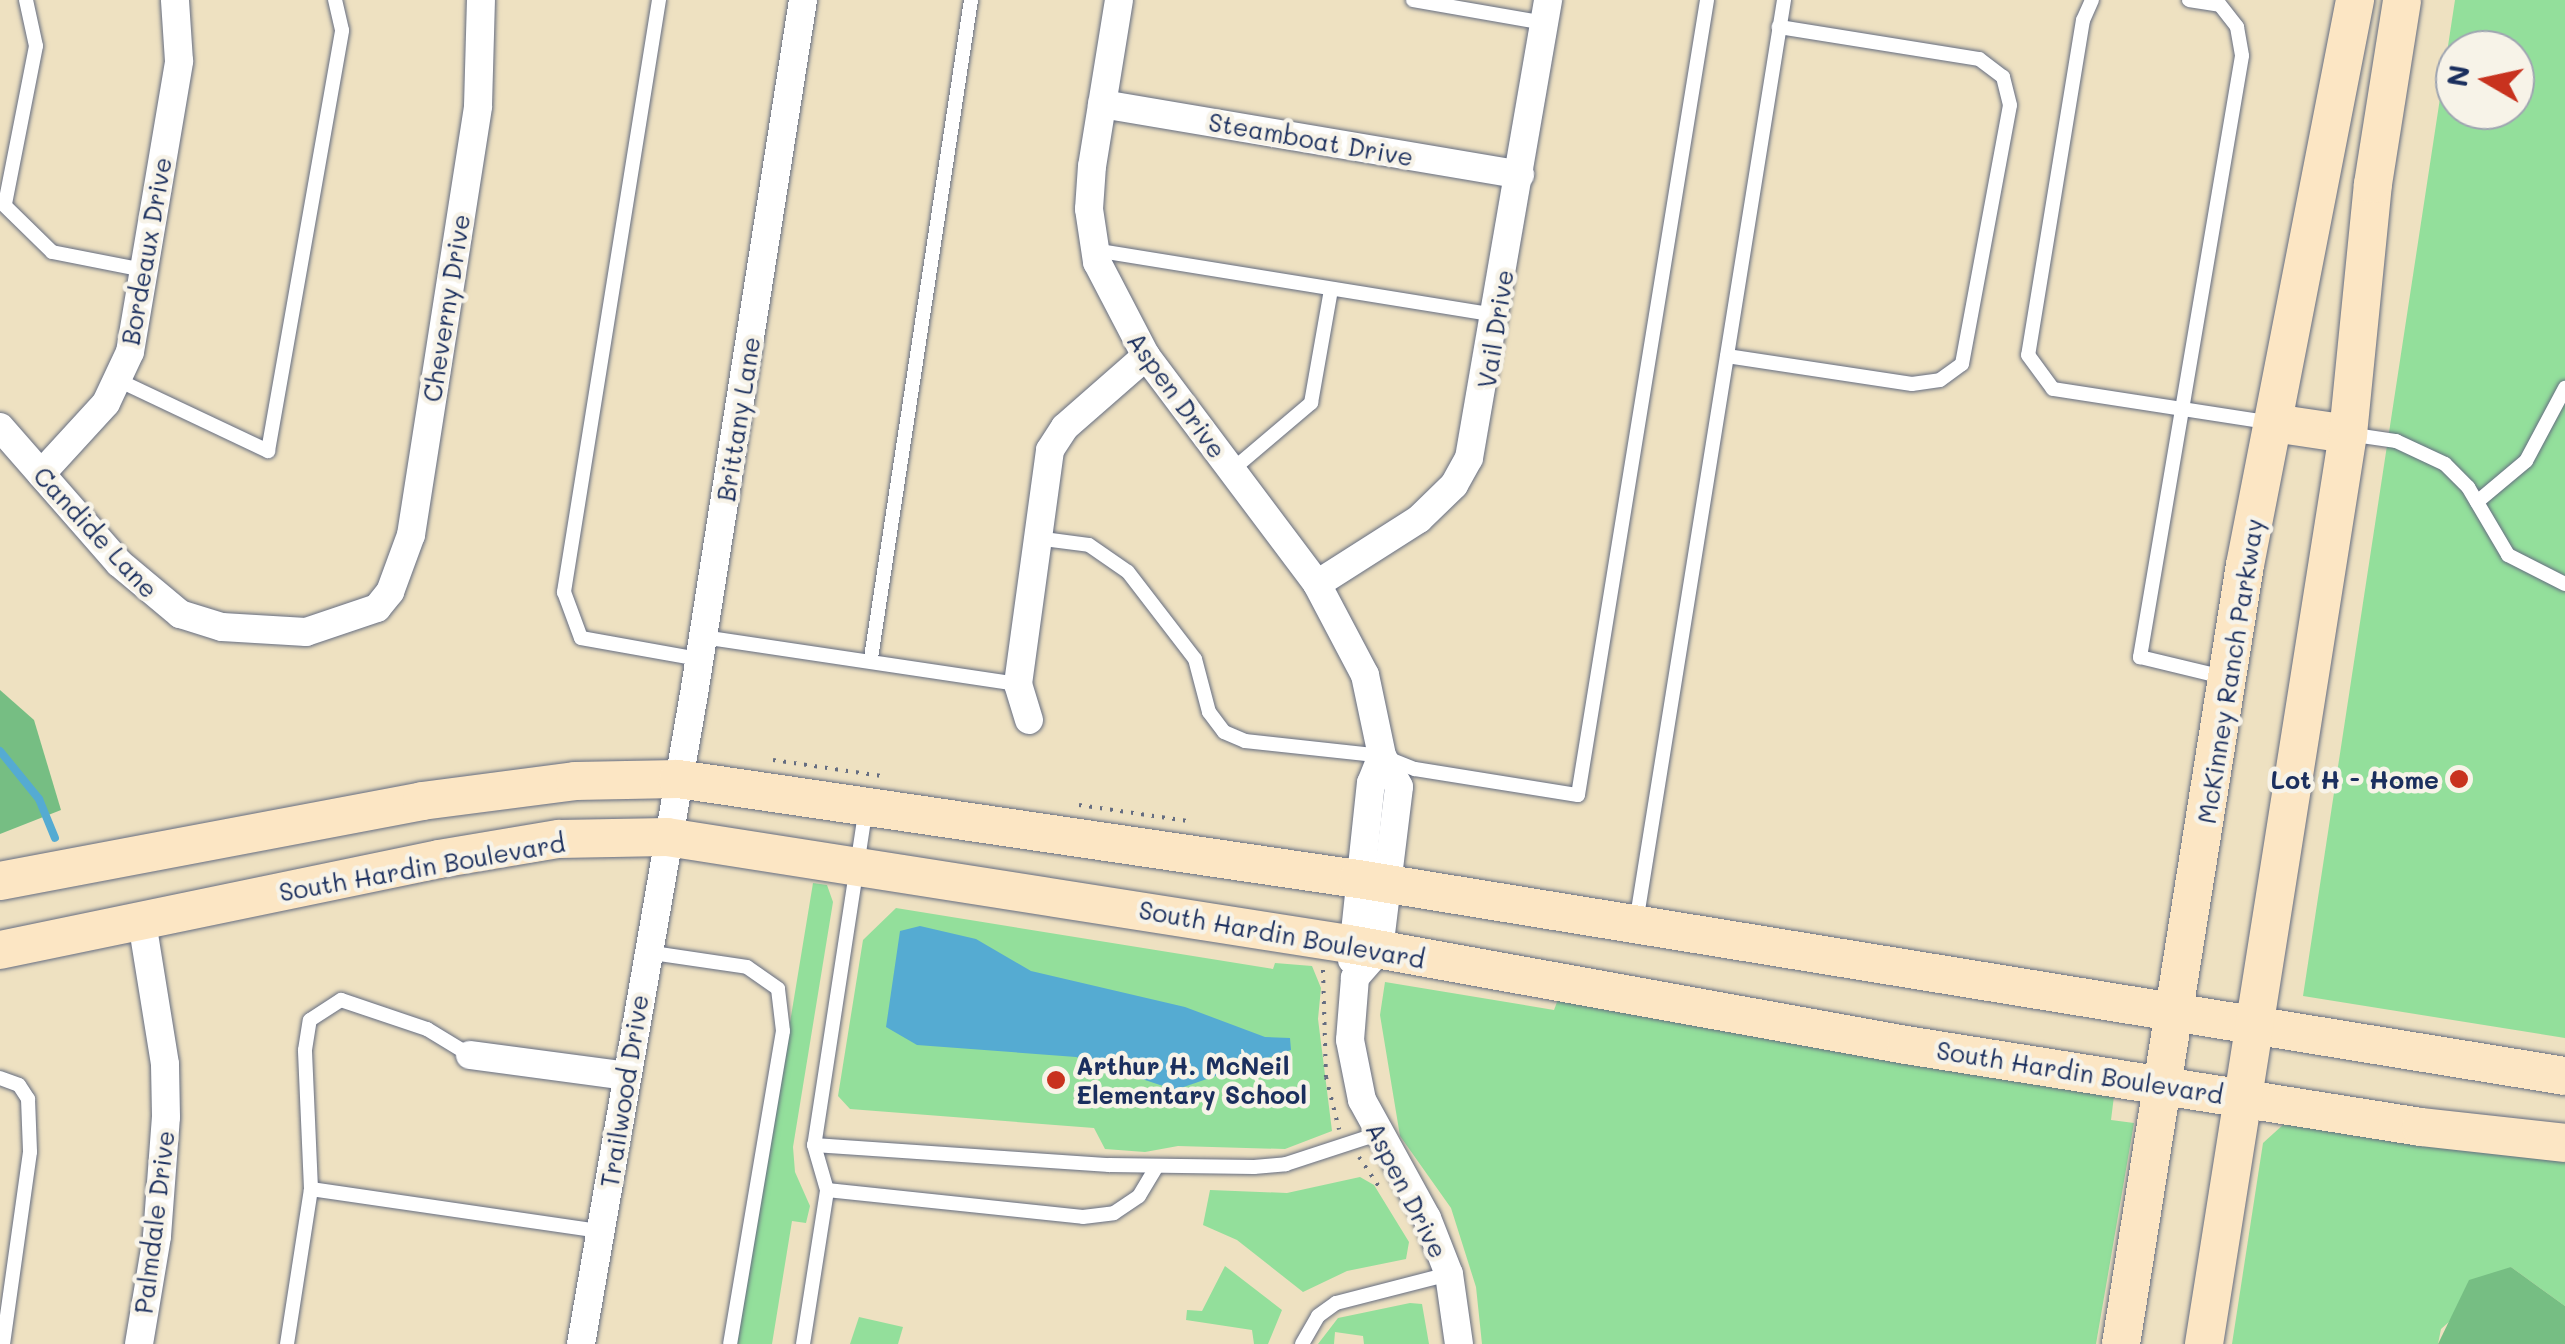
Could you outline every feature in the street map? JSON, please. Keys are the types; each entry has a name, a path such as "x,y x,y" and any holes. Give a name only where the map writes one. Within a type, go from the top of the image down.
{"main road":[{"name":"McKinney Ranch Parkway","path":"2120,1344 2226,678 2355,0"},
{"path":"2204,1344 2348,434 2371,198 2402,0"},
{"path":"2274,423 2348,434"},
{"path":"0,881 422,801 575,781 678,779 1636,923 2175,1008 2565,1076"},
{"name":"South Hardin Boulevard","path":"0,950 559,838 667,838 858,864 1361,958 2245,1098 2565,1143"}],"street":[{"name":"Bordeaux Drive","path":"41,474 120,382 144,270 179,61 175,0"},
{"name":"Cheverny Drive","path":"377,608 395,582 411,534 478,106 481,0"},
{"name":"Brittany Lane","path":"667,838 701,648 803,0"},
{"name":"Aspen Drive","path":"1119,0 1088,209 1094,250 1107,289 1146,356 1317,584 1365,675 1382,756 1399,787 1374,882 1350,1040 1362,1100 1427,1218 1449,1274 1459,1344"},
{"name":"Vail Drive","path":"1317,584 1382,547 1454,485 1480,418 1546,12"},
{"name":"Steamboat Drive","path":"1102,104 1520,175"},
{"path":"1030,720 1018,684 1050,450 1065,427 1146,356"},
{"name":"Candide Lane","path":"0,427 119,564 180,614 222,627 306,632 377,608"},
{"name":"Trailwood Drive","path":"581,1344 667,838"},
{"name":"Palmdale Drive","path":"139,1344 157,1236 166,1118 165,1064 142,922"},
{"path":"470,1055 627,1076"}],"lane":[{"path":"26,0 36,46 3,203 52,252 144,270"},
{"path":"120,382 268,452 342,30 335,0"},
{"path":"659,0 564,592 581,638 871,658 1018,684"},
{"path":"871,658 971,0"},
{"path":"1413,0 1546,12"},
{"path":"1036,538 1088,545 1128,572 1195,660 1209,712 1224,732 1246,740 1382,756 1415,769 1578,795 1707,0"},
{"path":"1636,923 1784,0"},
{"path":"2092,0 2082,20 2028,355 2053,389 2274,423"},
{"path":"2188,0 2220,4 2237,27 2242,56 2179,408 2140,657 2226,678"},
{"path":"1727,356 1912,384 1940,380 1962,364 2010,105 2003,77 1979,59 1779,27"},
{"path":"1094,250 1497,315"},
{"path":"1232,470 1311,403 1331,290"},
{"path":"2477,502 2526,460 2565,388"},
{"path":"2348,434 2420,449 2457,475 2508,554 2565,584"},
{"path":"803,1344 827,1190 814,1144 866,806"},
{"path":"646,952 747,968 778,989 783,1031 730,1344"},
{"path":"286,1344 311,1189 305,1050 310,1020 340,1000 372,1008 470,1055"},
{"path":"0,1078 19,1085 28,1099 30,1152 2,1344"},
{"path":"814,1144 1156,1168 1286,1164 1378,1134"},
{"path":"827,1190 1083,1217 1114,1213 1139,1196 1156,1168"},
{"path":"311,1189 600,1231"},
{"path":"1302,1344 1318,1316 1336,1302 1449,1274"}],"green space":[{"path":"2455,0 2565,0 2565,1038 2303,996 2435,130 2535,130 2535,30 2450,30"},
{"path":"0,690 34,720 61,810 0,834"},
{"path":"813,883 827,885 833,902 793,1147 795,1172 810,1206 806,1223 792,1221 772,1344 737,1344"},
{"path":"896,908 1273,969 1275,963 1312,966 1321,988 1318,1019 1332,1131 1285,1149 1178,1146 1145,1152 1105,1149 1094,1128 850,1109 838,1096 863,940"},
{"path":"1385,982 1554,1010 1560,994 2114,1096 2111,1120 2134,1123 2096,1344 1482,1344 1476,1287 1451,1208 1400,1136 1380,1015"},
{"path":"2285,1123 2565,1162 2565,1306 2511,1267 2441,1329 2438,1344 2232,1344 2263,1143"},
{"path":"1360,1177 1374,1185 1409,1242 1406,1259 1347,1271 1303,1292 1237,1240 1203,1225 1210,1190 1287,1193"},
{"path":"1225,1266 1282,1310 1268,1344 1254,1344 1252,1330 1186,1320 1187,1310 1202,1311"},
{"path":"2511,1267 2565,1306 2565,1344 2438,1344 2469,1280"},
{"path":"1422,1304 1429,1344 1364,1344 1363,1336 1335,1332 1334,1344 1318,1344 1338,1318"},
{"path":"859,1317 903,1327 898,1344 850,1344"}],"water":[{"path":"920,926 976,939 1031,971 1185,1007 1265,1037 1290,1038 1291,1050 1175,1090 1076,1057 917,1045 886,1027 900,931"}],"waterway":[{"path":"0,751 39,799 55,838"}],"place":[{"name":"Lot H - Home","path":"2459,779"},
{"name":"Arthur H. McNeil Elementary School","path":"1056,1080"}]}
